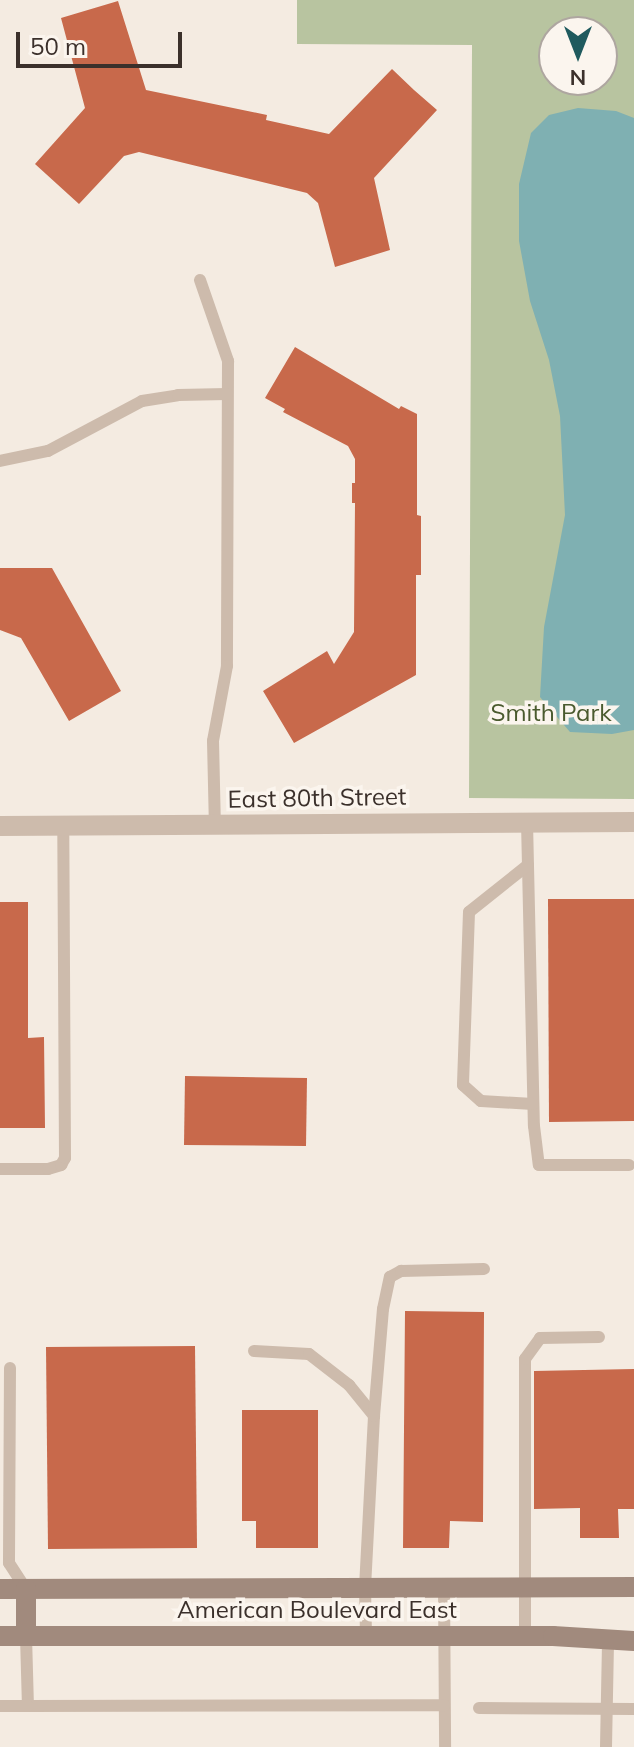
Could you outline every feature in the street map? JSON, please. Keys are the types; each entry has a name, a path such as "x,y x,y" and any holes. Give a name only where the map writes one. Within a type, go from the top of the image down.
{"main road":[{"name":"American Boulevard East","path":"0,1589 634,1587"},
{"path":"26,1589 26,1636"},
{"name":"American Boulevard East","path":"0,1636 525,1636 634,1641"}],"street":[{"name":"East 80th Street","path":"0,826 634,822"}],"lane":[{"path":"200,280 226,349 227,666 213,741 215,826"},
{"path":"0,461 48,451 142,401 178,395 227,394"},
{"path":"527,822 533,1104 539,1165 629,1165"},
{"path":"0,1169 48,1169 61,1165 65,1158 63,826"},
{"path":"528,865 469,912 463,1085 481,1101 533,1104"},
{"path":"366,1636 365,1587 374,1416 383,1309 390,1277 401,1271 484,1269"},
{"path":"525,1636 525,1359 540,1338 599,1337"},
{"path":"254,1351 309,1354 349,1385 374,1416"},
{"path":"10,1368 9,1563 26,1589"},
{"path":"444,1587 445,1747"},
{"path":"26,1636 28,1706"},
{"path":"606,1747 608,1639"},
{"path":"0,1706 444,1705"},
{"path":"479,1708 634,1709"}],"green space":[{"name":"Smith Park","path":"297,0 634,0 634,799 469,798 472,45 297,44"}],"water":[{"path":"578,108 616,111 634,118 634,730 612,734 570,732 540,697 544,627 565,515 560,416 549,360 530,301 519,241 519,184 531,133 549,115"}],"building":[{"path":"118,1 146,90 267,115 266,120 329,134 392,69 437,110 374,178 390,250 335,267 318,203 307,193 139,152 124,156 79,204 35,164 85,108 61,18"},
{"path":"295,347 399,409 401,406 417,414 417,515 421,516 421,575 416,575 416,675 294,743 263,691 327,651 334,664 354,632 355,503 352,503 352,483 355,483 355,459 348,446 283,412 285,409 265,398"},
{"path":"0,568 52,568 121,691 69,721 21,638 0,630"},
{"path":"548,899 634,899 634,1121 549,1122"},
{"path":"0,902 28,902 28,1038 44,1037 45,1128 0,1128"},
{"path":"185,1076 307,1078 306,1146 184,1145"},
{"path":"405,1311 484,1312 483,1522 450,1521 449,1548 403,1548"},
{"path":"195,1346 197,1548 48,1549 46,1347"},
{"path":"634,1369 634,1509 618,1509 619,1538 580,1538 580,1508 534,1509 534,1371"},
{"path":"242,1410 318,1410 318,1548 256,1548 256,1521 242,1521"}]}
